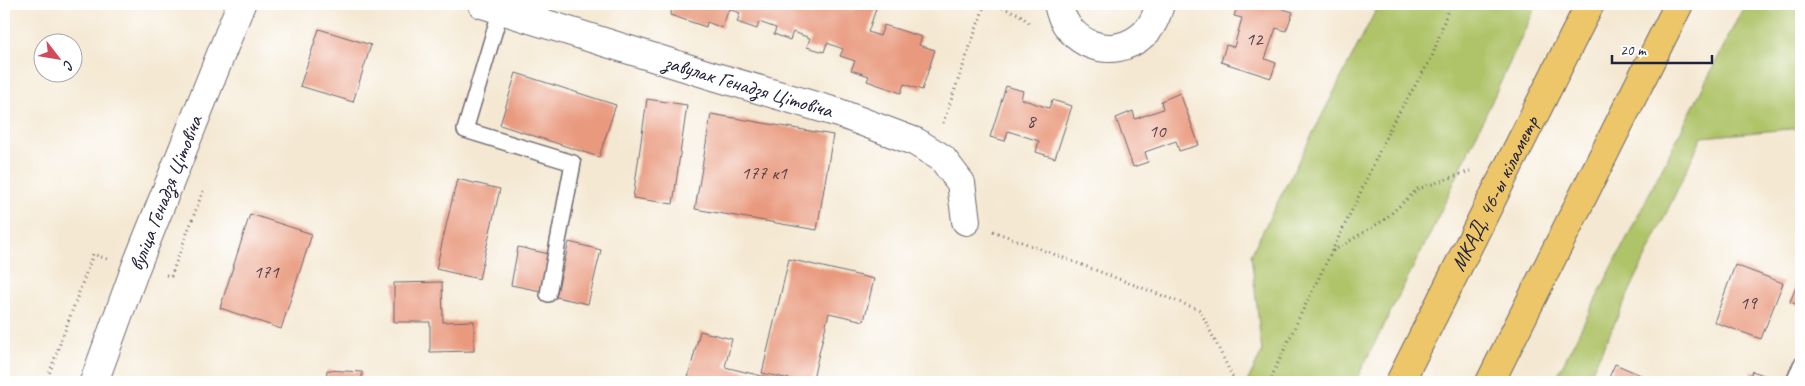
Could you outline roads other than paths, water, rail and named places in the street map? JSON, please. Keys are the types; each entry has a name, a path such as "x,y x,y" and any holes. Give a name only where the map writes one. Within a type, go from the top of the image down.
{"highway":[{"name":"МКАД, 46-ы кіламетр","path":"1400,382 1590,4"},
{"path":"1490,382 1679,4"}],"street":[{"name":"вуліца Генадзя Цітовіча","path":"94,382 135,269 240,4"},
{"path":"1058,4 1060,15 1069,30 1082,41 1098,47 1115,48 1131,43 1145,34 1155,20 1160,4"},
{"name":"завулак Генадзя Цітовіча","path":"492,7 839,113 916,142 942,158 962,182 966,221"}],"lane":[{"path":"492,7 464,130 573,163 548,294"},
{"path":"1794,382 1801,365"}]}
